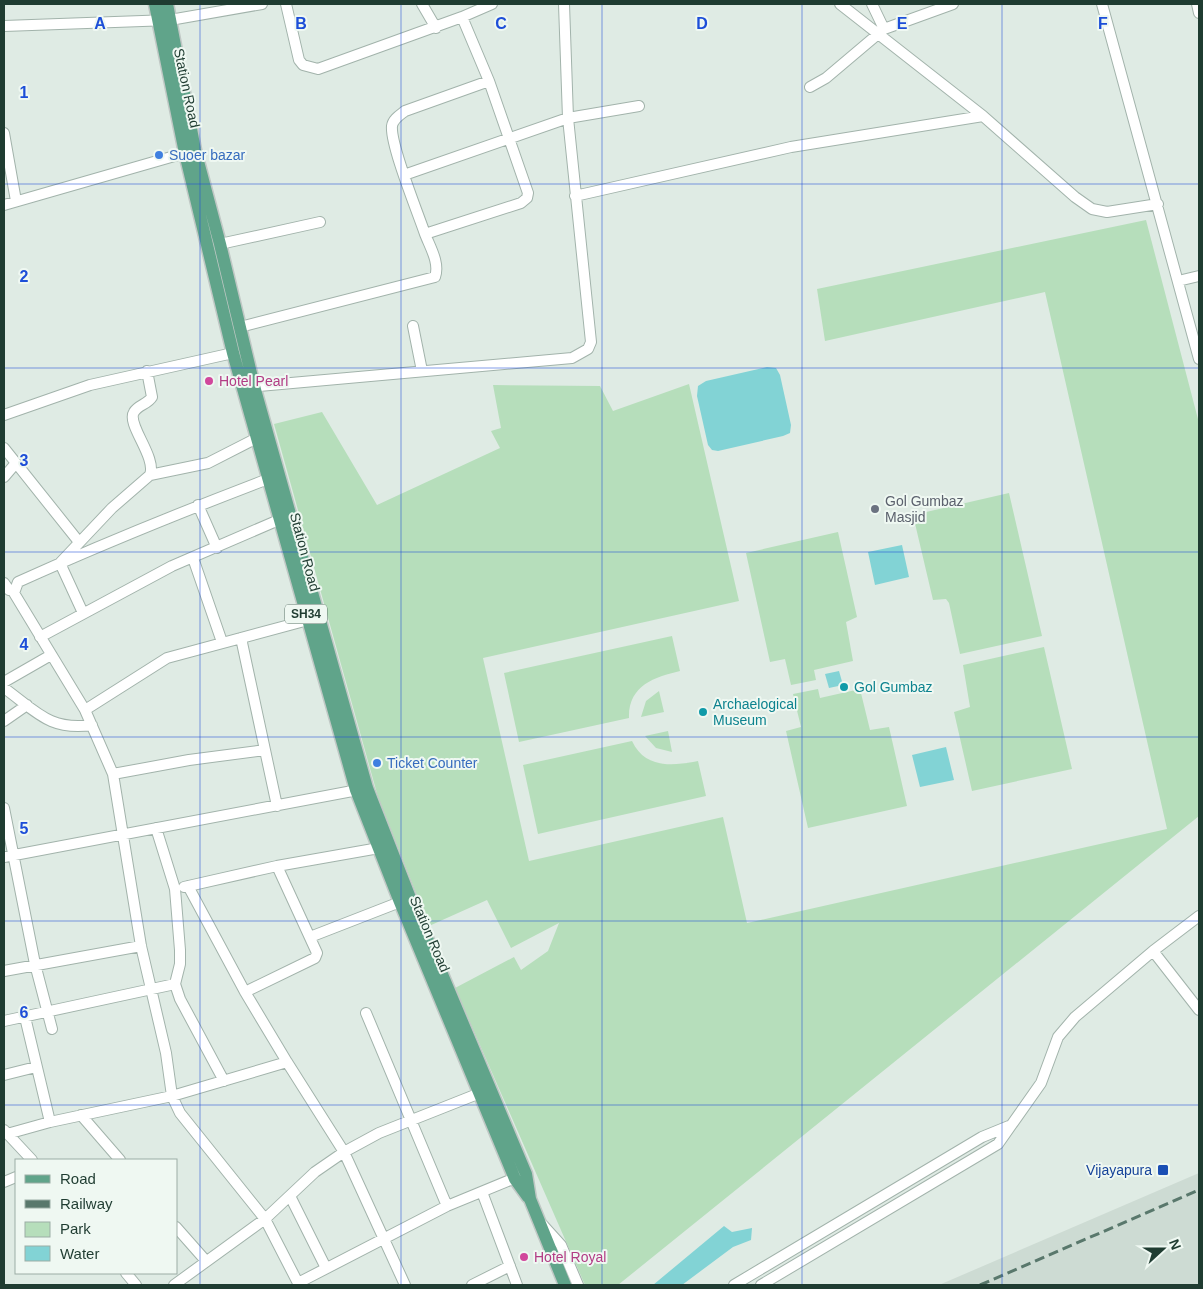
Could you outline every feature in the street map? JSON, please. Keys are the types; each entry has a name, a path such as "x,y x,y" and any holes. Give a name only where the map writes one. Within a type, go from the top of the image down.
{"main road":[{"name":"Station Road","path":"155,4 164,21 240,328 257,438 308,620 362,789 410,898 565,1285"},
{"name":"Station Road","path":"167,4 164,21 185,153 234,353 249,387 379,848 480,1093 520,1176"}],"street":[{"path":"4,26 164,21 262,4"},
{"path":"286,4 299,60 310,68 318,69 436,28 492,4"},
{"path":"422,4 436,28"},
{"path":"249,387 572,358 588,349 591,342 568,118 564,4"},
{"path":"840,4 881,32 982,116 1074,197 1092,209 1107,212 1158,204"},
{"path":"872,4 881,32"},
{"path":"810,87 826,78 881,32 953,4"},
{"path":"1102,4 1199,359"},
{"path":"1197,4 1199,13"},
{"path":"426,234 525,200 528,193 489,81 462,17"},
{"path":"240,328 436,276 438,270 436,263 404,175 394,141 392,125 396,117 405,111 489,81"},
{"path":"404,175 568,118 639,106"},
{"path":"575,196 791,147 982,116"},
{"path":"4,133 16,201"},
{"path":"4,205 185,153"},
{"path":"220,244 320,222"},
{"path":"1178,281 1199,276"},
{"path":"413,326 422,371"},
{"path":"4,415 90,385 234,353"},
{"path":"147,371 152,397 134,411 132,419 152,464 150,475"},
{"path":"60,563 112,508 150,475 208,463 257,438"},
{"path":"4,448 79,542"},
{"path":"4,477 16,463"},
{"path":"268,479 198,505 60,563 18,582 14,588 17,599 85,710 113,774 141,946 166,1053 172,1096 180,1113 223,1170 265,1219 298,1284 447,1206 520,1176"},
{"path":"198,505 216,548"},
{"path":"40,637 172,566 281,519"},
{"path":"193,558 222,642"},
{"path":"60,563 83,614"},
{"path":"85,710 167,658 308,620"},
{"path":"241,638 277,806"},
{"path":"4,682 51,655"},
{"path":"4,688 45,720 76,727 92,725"},
{"path":"4,721 27,705"},
{"path":"113,774 189,760 265,750"},
{"path":"9,855 362,789"},
{"path":"4,808 9,855 52,1029"},
{"path":"156,828 175,889 180,957 175,984 180,999 217,1069 219,1082"},
{"path":"175,889 277,866 379,848"},
{"path":"245,992 315,958 316,947 277,866"},
{"path":"188,886 245,992 344,1152 405,1285"},
{"path":"310,937 400,902"},
{"path":"761,1285 998,1144 1041,1083 1058,1037 1075,1016 1153,951 1199,916"},
{"path":"4,971 141,946"},
{"path":"1153,951 1199,1010"},
{"path":"4,1021 175,984"},
{"path":"366,1014 447,1206"},
{"path":"25,1017 50,1122"},
{"path":"6,1132 172,1096 287,1062"},
{"path":"4,1075 36,1067"},
{"path":"174,1285 265,1219 315,1172 344,1152 411,1120 480,1093"},
{"path":"81,1116 119,1159"},
{"path":"734,1285 982,1137 1009,1126"},
{"path":"6,1132 31,1159"},
{"path":"482,1192 517,1285"},
{"path":"290,1196 326,1268"},
{"path":"538,1219 561,1245 578,1285"},
{"path":"178,1229 206,1261"},
{"path":"472,1285 510,1266"},
{"path":"127,1274 136,1285"}],"shaded area":[{"path":"1199,1173 1199,1284 939,1285"}],"green space":[{"path":"1146,220 1199,423 1199,816 618,1285 585,1285 455,988 514,957 521,970 548,951 559,923 511,948 487,900 429,926 378,797 274,424 322,412 377,505 500,448 491,431 501,428 493,385 600,386 613,411 689,384 739,601 483,658 529,861 723,817 747,923 1167,829 1045,292 825,341 817,289"},
{"path":"1009,493 1042,636 960,654 949,603 946,599 933,600 913,515"},
{"path":"838,532 857,617 846,622 853,661 814,670 816,680 791,685 785,659 770,662 746,553"},
{"path":"672,636 680,671 661,676 644,685 633,698 629,718 519,742 504,673"},
{"path":"1044,647 1072,769 972,791 954,712 970,707 963,665"},
{"path":"818,689 820,698 860,689 870,730 889,727 907,806 808,828 786,731 801,727 793,694"},
{"path":"659,691 664,712 641,717 646,701"},
{"path":"668,731 672,752 656,748 645,736"},
{"path":"632,741 644,757 652,761 679,764 698,761 706,796 538,834 523,765"}],"water":[{"path":"767,367 776,368 780,375 791,425 790,433 718,451 712,450 708,445 697,396 698,386 706,381"},
{"path":"902,545 909,577 875,585 868,552"},
{"path":"839,671 843,685 829,688 825,674"},
{"path":"946,747 954,780 920,787 912,755"},
{"path":"724,1226 732,1232 752,1228 751,1240 733,1247 682,1285 653,1285"}],"railway":[{"path":"980,1285 1199,1190"}],"place":[{"name":"Suoer bazar","path":"159,155"},
{"name":"Hotel Pearl","path":"209,381"},
{"name":"Gol Gumbaz Masjid","path":"875,509"},
{"name":"Gol Gumbaz","path":"844,687"},
{"name":"Archaelogical Museum","path":"703,712"},
{"name":"Ticket Counter","path":"377,763"},
{"name":"Vijayapura","path":"1163,1170"},
{"name":"Hotel Royal","path":"524,1257"}]}
